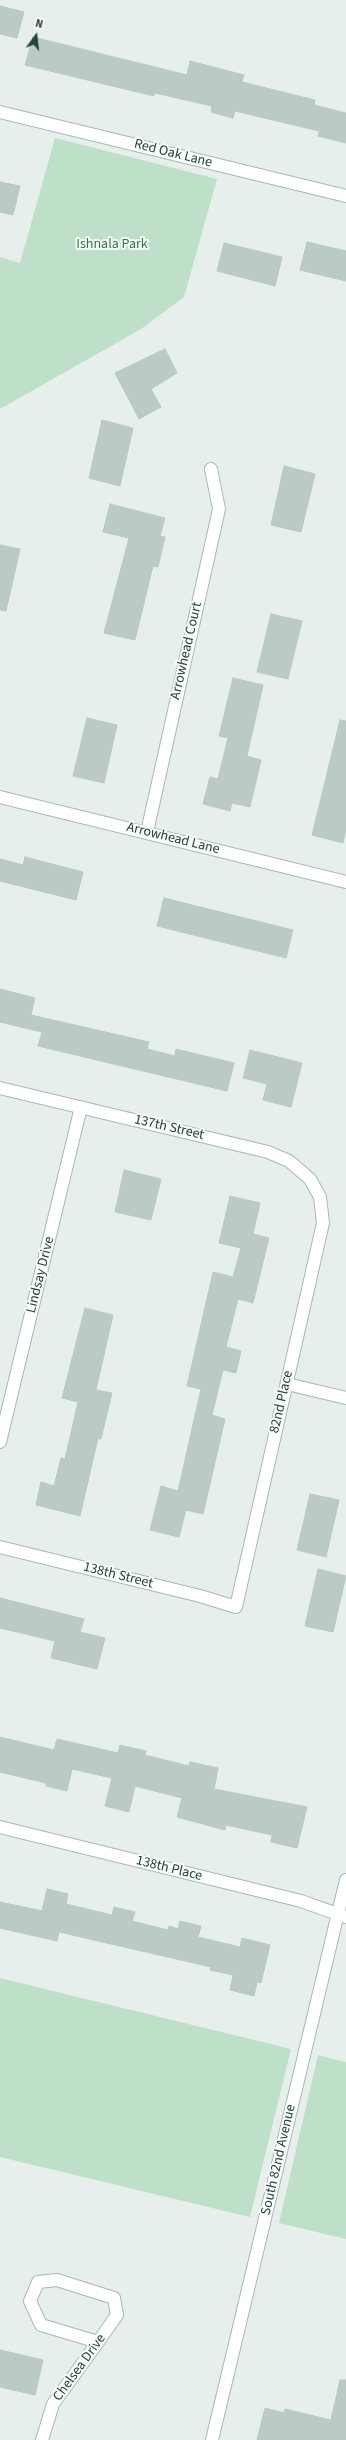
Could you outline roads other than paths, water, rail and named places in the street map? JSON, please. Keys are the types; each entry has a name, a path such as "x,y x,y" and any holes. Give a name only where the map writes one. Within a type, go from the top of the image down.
{"street":[{"name":"Red Oak Lane","path":"0,112 346,196"},
{"name":"Arrowhead Court","path":"147,832 219,509 211,469"},
{"name":"Arrowhead Lane","path":"0,797 346,882"},
{"name":"137th Street","path":"0,1088 268,1152 289,1161 302,1170 320,1197"},
{"name":"Lindsay Drive","path":"0,1442 81,1107"},
{"name":"82nd Place","path":"236,1607 320,1240 323,1211 320,1197"},
{"path":"287,1384 346,1398"},
{"name":"138th Street","path":"0,1547 200,1596 236,1607"},
{"name":"138th Place","path":"0,1828 301,1901 341,1915"},
{"name":"South 82nd Avenue","path":"212,2440 341,1915 346,1880"},
{"name":"Chelsea Drive","path":"42,2440 53,2404 117,2316 114,2298 57,2280 38,2282 30,2301 41,2325 98,2342"}],"park label":[{"name":"Ishnala Park","path":"112,245"}]}
